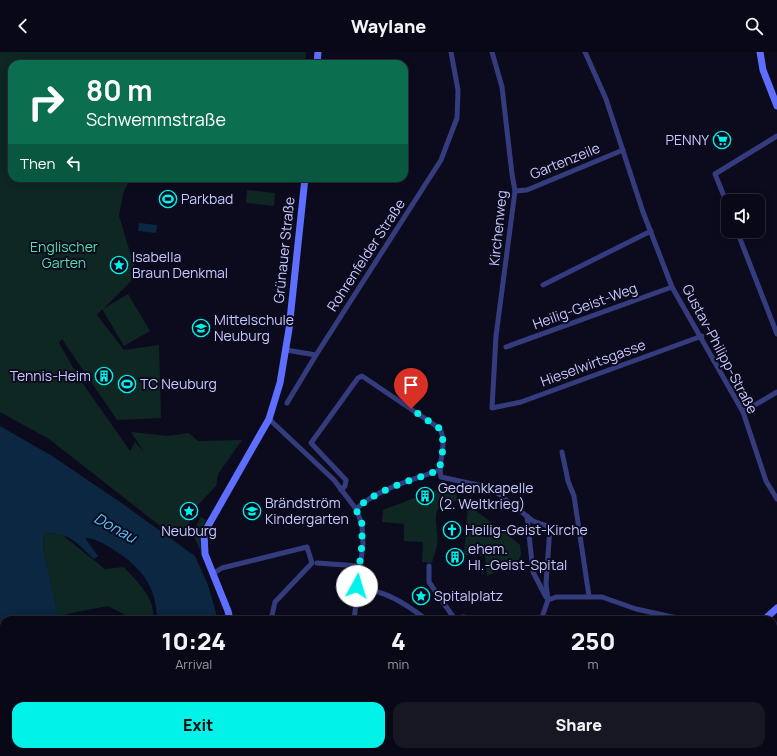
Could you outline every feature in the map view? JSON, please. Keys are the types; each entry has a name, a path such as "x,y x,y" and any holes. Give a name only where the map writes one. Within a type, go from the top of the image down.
{"street":[{"name":"Rohrenfelder Straße","path":"287,403 441,160 457,118 458,90 451,52"},
{"name":"Kirchenweg","path":"492,52 502,87 515,191 496,336 492,408"},
{"name":"Gustav-Philipp-Straße","path":"585,52 606,99 651,231 672,287 702,336 743,412 766,481 777,500"},
{"path":"760,52 763,70 777,106"},
{"path":"723,194 715,174 777,136"},
{"name":"Gartenzeile","path":"515,191 527,190 623,150"},
{"name":"Grünauer Straße","path":"229,616 214,573 205,554 204,533 269,419 280,383 286,350 305,182"},
{"path":"543,285 651,231"},
{"path":"740,238 777,334"},
{"name":"Heilig-Geist-Weg","path":"506,347 672,287"},
{"name":"Hieselwirtsgasse","path":"492,408 521,402 702,336"},
{"path":"286,350 316,355"},
{"path":"341,490 345,486 346,480 311,442 358,378 362,376 439,428 442,432 439,470 442,477 491,488 533,521 550,527 546,584 548,600 542,616"},
{"path":"743,412 777,392"},
{"path":"269,419 334,480 356,509 362,524 362,544 354,616"},
{"path":"562,452 568,481 574,496 589,596"},
{"path":"356,509 367,499 378,493 439,470"},
{"path":"527,516 532,572 548,600"},
{"path":"214,573 222,568 307,547 314,563"},
{"path":"273,616 276,602 292,583 314,563 359,566"},
{"path":"429,566 429,582 451,616"},
{"path":"357,586 379,591 400,600 422,616"},
{"path":"548,600 556,597 602,597 636,609 668,616"},
{"path":"768,616 777,608"}],"green space":[{"name":"Englischer Garten","path":"0,52 306,52 305,60 8,60 8,182 128,182 123,194 119,216 137,275 103,309 128,294 150,331 124,346 102,309 97,315 124,350 159,345 161,418 117,420 62,339 59,343 79,378 130,451 135,442 144,452 131,432 168,436 189,433 198,441 242,440 218,474 216,486 196,507 187,527 173,536 49,439 0,412"},
{"path":"247,190 275,193 274,206 246,203"},
{"path":"446,486 456,492 458,501 447,503 437,510 437,545 432,563 422,562 423,542 404,541 404,524 382,522 383,510"},
{"path":"468,505 520,545 521,554 519,560 487,576 485,556 464,555"},
{"path":"201,517 206,520 200,532 201,552 192,533"},
{"path":"44,533 61,534 105,569 124,567 145,591 151,604 154,616 125,616 108,606 67,614 67,616 58,616 43,548"}],"water":[{"path":"139,223 157,225 156,233 138,231"},
{"name":"Donau","path":"0,426 52,456 120,502 195,556 208,585 217,616 157,616 154,596 150,586 138,569 121,555 98,541 85,538 98,556 94,559 77,543 67,537 44,533 43,548 58,616 0,616"}],"place":[{"name":"PENNY","path":"722,140"},
{"name":"Parkbad","path":"168,199"},
{"name":"Isabella Braun Denkmal","path":"119,265"},
{"name":"Mittelschule Neuburg","path":"201,328"},
{"name":"Tennis-Heim","path":"104,376"},
{"name":"TC Neuburg","path":"127,384"},
{"name":"Gedenkkapelle (2. Weltkrieg)","path":"425,496"},
{"name":"Neuburg","path":"189,511"},
{"name":"Brändström Kindergarten","path":"252,511"},
{"name":"Heilig-Geist-Kirche","path":"452,530"},
{"name":"ehem. Hl.-Geist-Spital","path":"455,557"},
{"name":"Spitalplatz","path":"421,596"}],"route":[{"path":"357,586 362,544 362,524 356,509 367,499 378,493 439,470 442,457 442,432 439,428 411,409"}]}
